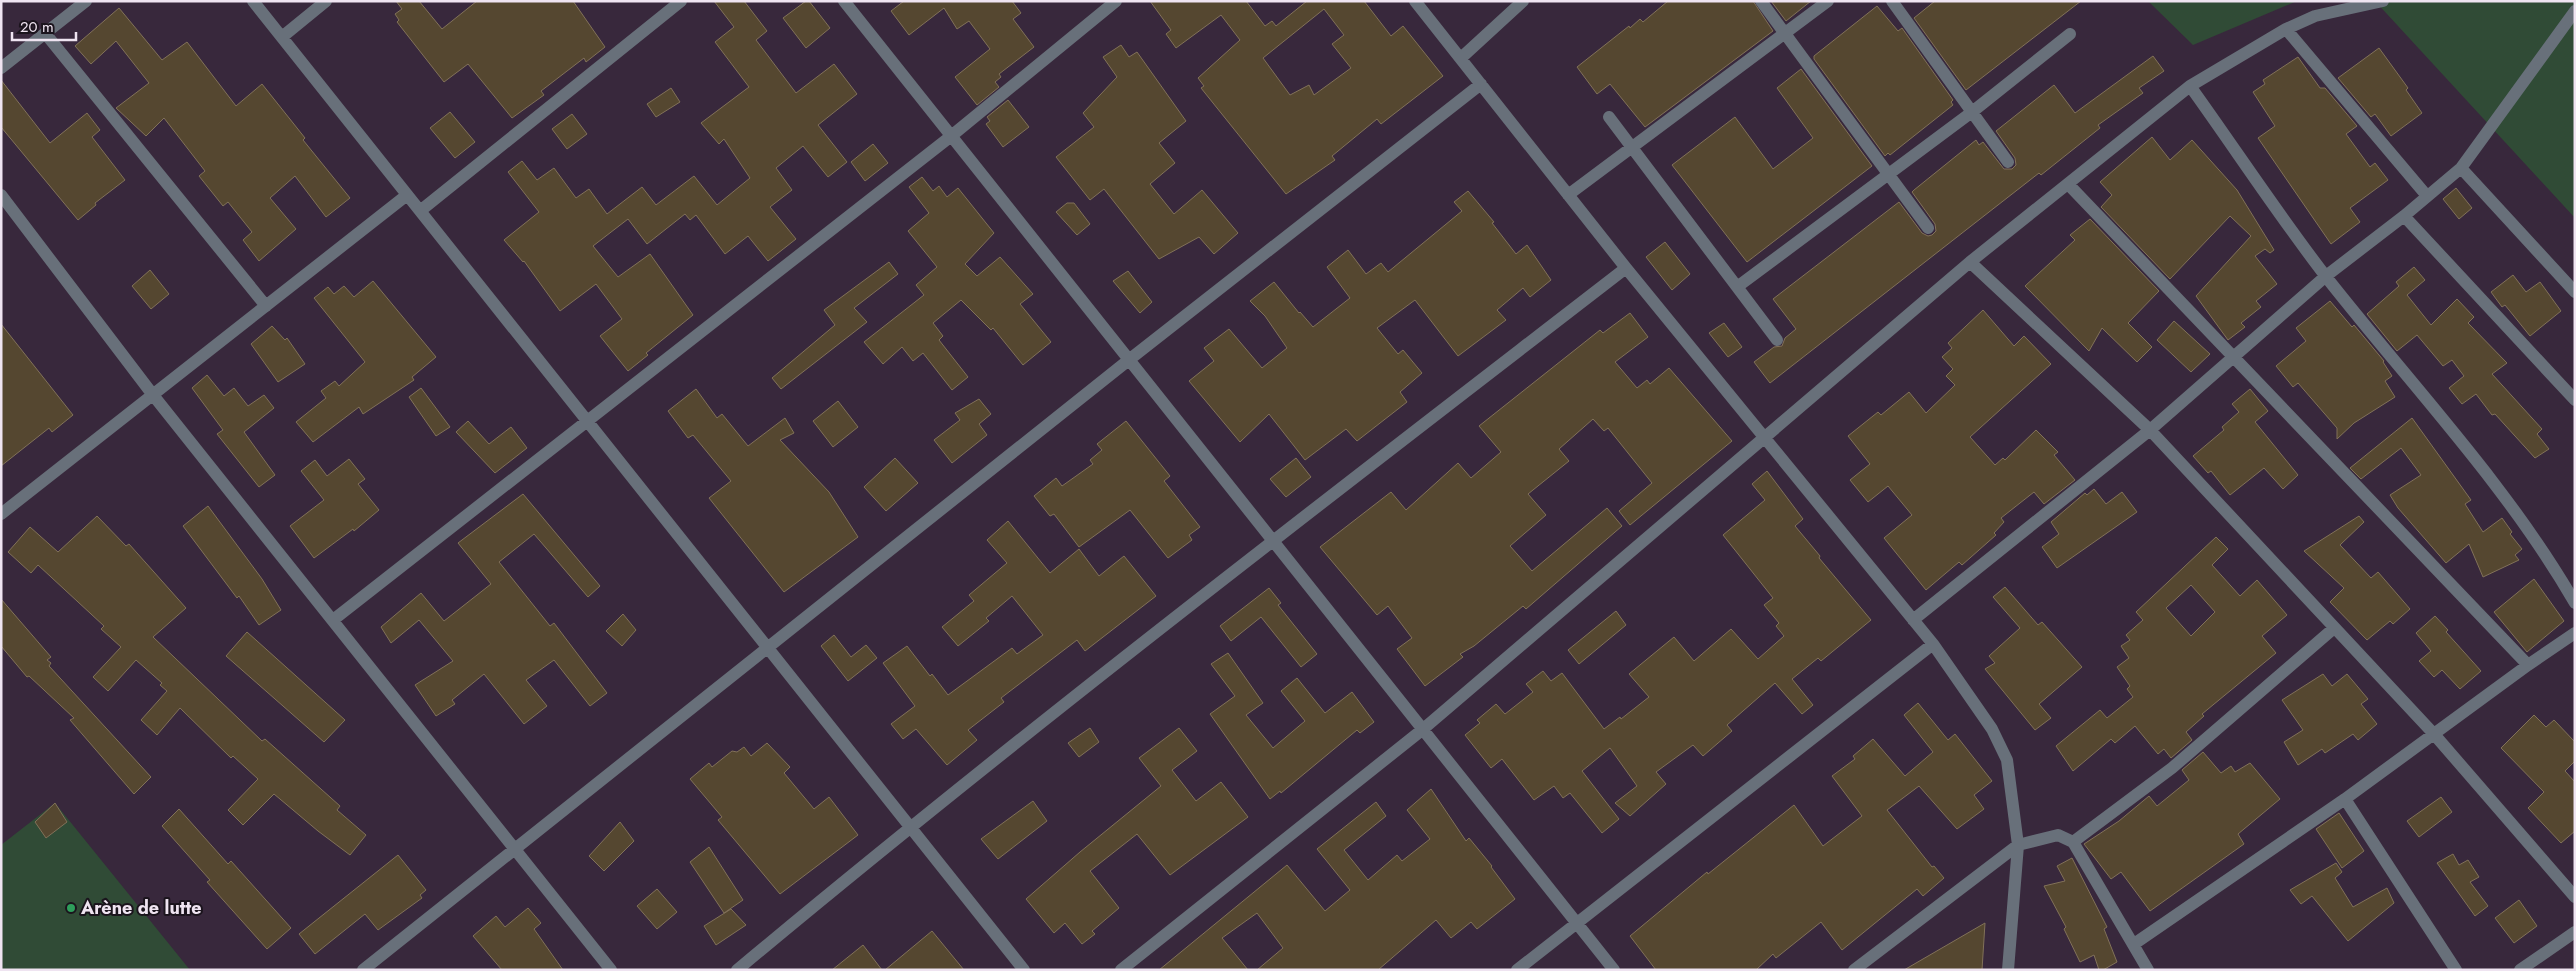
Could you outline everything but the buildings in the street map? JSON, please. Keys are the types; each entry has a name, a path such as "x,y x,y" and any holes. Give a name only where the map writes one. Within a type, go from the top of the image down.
{"street":[{"path":"1,68 86,1"},
{"path":"253,1 1024,970"},
{"path":"282,37 326,1"},
{"path":"420,211 681,1"},
{"path":"844,1 950,137 1130,359 1272,542 1614,970"},
{"path":"333,620 950,137 1116,1"},
{"path":"1415,1 1626,268 1914,620 1992,729 2007,760 2018,846 2008,970"},
{"path":"1461,58 1523,1"},
{"path":"1761,1 1928,228"},
{"path":"1568,195 1828,1"},
{"path":"1892,1 2008,162"},
{"path":"1121,970 1422,730 1970,262 2190,86 2286,28 2315,16 2383,1"},
{"path":"1914,620 2150,430 2326,276 2404,216 2461,168 2575,12"},
{"path":"2286,28 2427,196"},
{"path":"45,33 266,306"},
{"path":"1737,287 1972,112 2070,34"},
{"path":"363,970 653,738 769,649 1130,359 1481,84"},
{"path":"2190,86 2326,276 2507,501 2547,555 2575,602"},
{"path":"1609,117 1777,340"},
{"path":"2461,168 2575,292"},
{"path":"2068,184 2528,665"},
{"path":"1,514 407,194"},
{"path":"1,195 153,394 612,970"},
{"path":"2404,216 2575,400"},
{"path":"1970,262 2150,430 2333,629 2433,733 2575,897"},
{"path":"736,970 910,826 1626,268"},
{"path":"2074,842 2172,768 2333,629"},
{"path":"2134,944 2345,799 2433,733 2575,633"},
{"path":"1517,970 1751,789 1933,644"},
{"path":"2345,799 2456,970"},
{"path":"1854,970 2018,846 2058,835 2065,836 2074,842 2148,970"},
{"path":"2520,970 2575,932"}],"green space":[{"path":"2148,1 2297,1 2193,45"},
{"path":"2375,1 2575,1 2575,218"},
{"name":"Arène de lutte","path":"55,803 190,970 1,970 1,845"}],"place":[{"name":"Arène de lutte","path":"71,908"}]}
